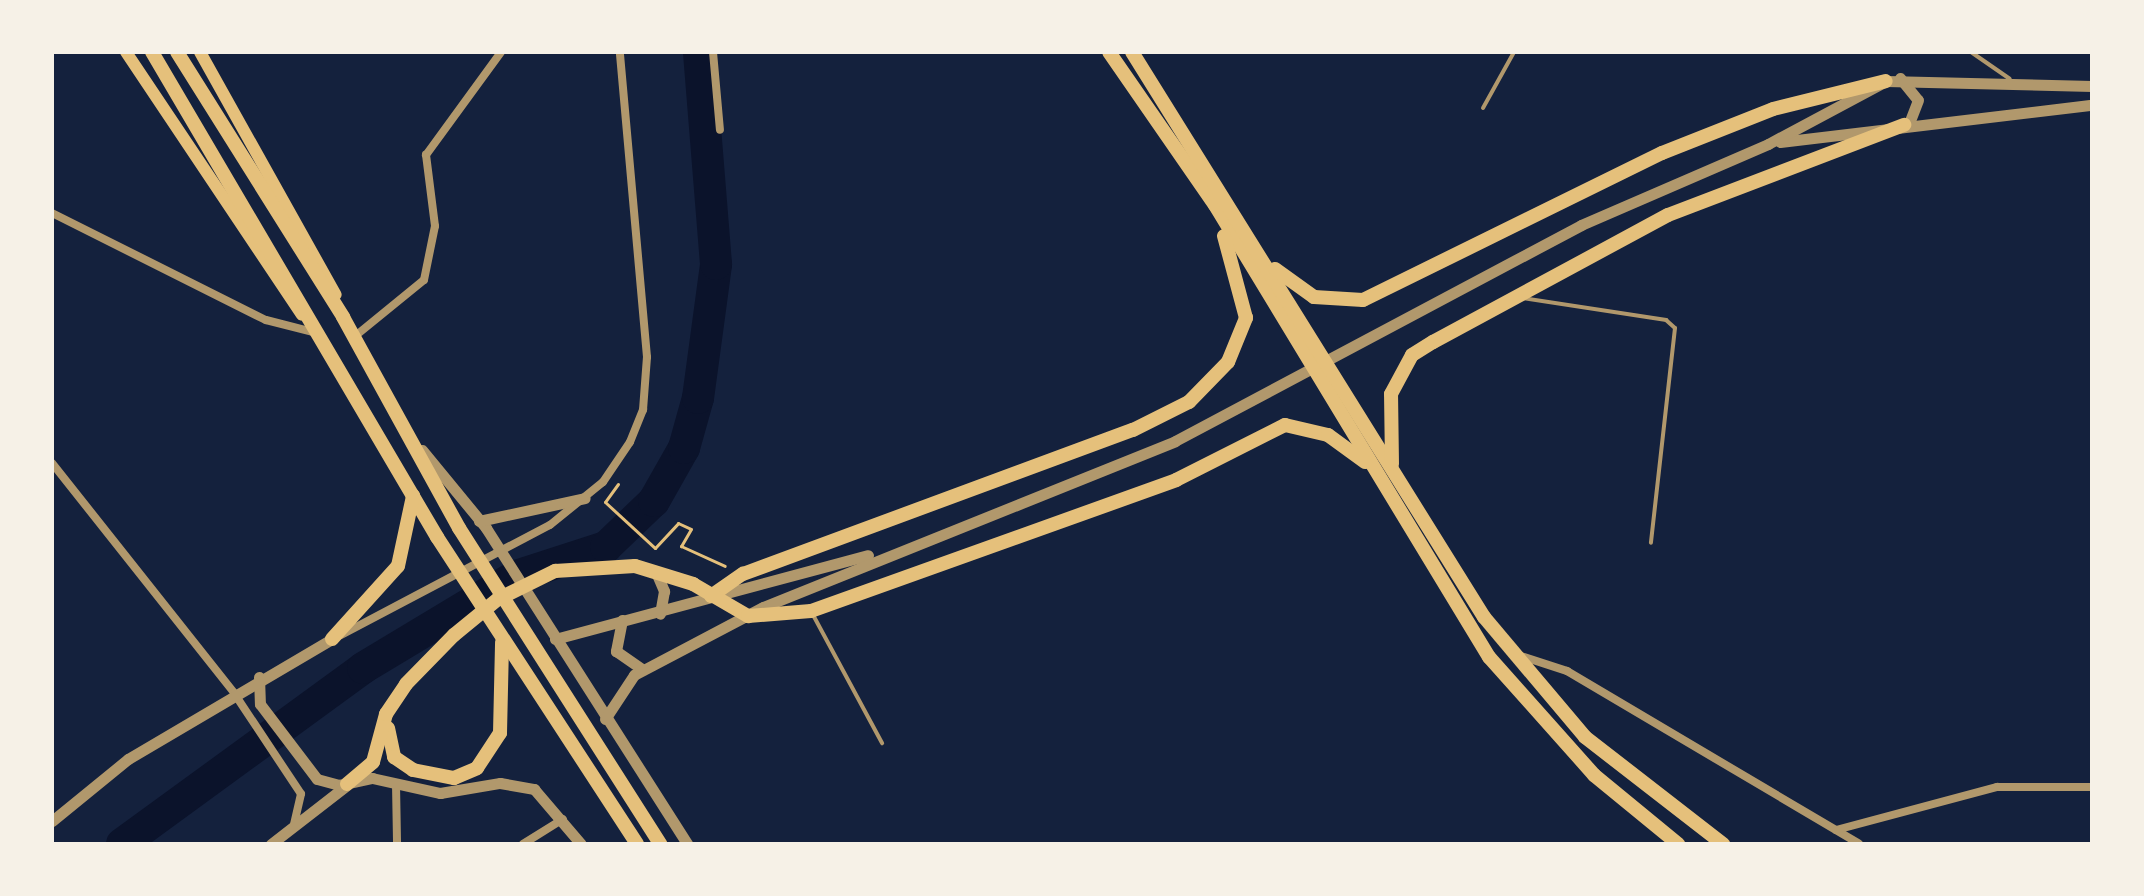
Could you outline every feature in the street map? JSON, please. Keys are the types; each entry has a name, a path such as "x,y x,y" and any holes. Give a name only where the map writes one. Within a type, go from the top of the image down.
{"highway":[{"path":"152,52 285,272 437,537 499,637 637,844"},
{"path":"177,52 343,317 416,443 459,528 660,844"},
{"path":"1109,52 1215,205 1365,462 1489,657 1594,775 1678,844"},
{"path":"1132,52 1258,250 1393,472 1512,653 1585,737 1723,844"},
{"path":"1258,250 1314,297 1363,300 1662,153 1773,109 1892,79"},
{"path":"1393,472 1388,404 1404,366 1433,342 1668,215 1906,124"},
{"path":"711,596 743,574 1133,430 1189,402 1228,362 1246,318 1215,205"},
{"path":"347,784 373,762 386,714 454,635 514,590 555,571 623,565 656,572 748,616 811,611 1176,480 1285,425 1328,435 1365,462"},
{"path":"332,639 398,566 413,496"},
{"path":"386,714 388,745 402,764 443,778 472,772 500,733 499,637"},
{"path":"622,822 630,844"}],"main road":[{"path":"126,52 247,242 319,333"},
{"path":"200,52 343,317"}],"street":[{"path":"354,337 424,280 435,226 426,155 501,52"},
{"path":"52,821 128,759 259,677 332,639 399,610 585,498 630,442 643,410 647,357 620,52"},
{"path":"713,52 720,130"},
{"path":"1892,79 1916,92 1906,124"},
{"path":"605,719 623,684 642,669 748,616 915,540 1175,441 1367,336 1581,225 1768,144 1892,79 2010,79 2092,86"},
{"path":"1768,144 1906,124 2092,105"},
{"path":"52,213 266,320 319,333"},
{"path":"416,443 482,524 687,844"},
{"path":"52,463 234,693 239,707 301,794 292,828"},
{"path":"482,524 585,498"},
{"path":"555,639 623,619 660,614 711,596 915,540"},
{"path":"656,572 664,591 660,614"},
{"path":"623,619 614,632 616,651 642,669"},
{"path":"1512,653 1567,671 1859,844"},
{"path":"259,677 257,698 317,779 347,784 372,778 440,793 512,784 545,795 581,844"},
{"path":"271,844 347,784"},
{"path":"396,784 397,844"},
{"path":"1836,830 1997,787 2092,787"},
{"path":"523,844 564,819"}],"lane":[{"path":"1483,108 1514,52"},
{"path":"1971,52 2010,79"},
{"path":"1517,297 1666,320 1675,328 1651,543"},
{"path":"811,611 882,743"}],"path":[{"path":"621,486 605,502 655,548 678,523 691,529 681,546 743,574"}],"waterway":[{"path":"122,844 363,668 516,576 606,547 654,501 684,448 698,398 716,264 699,52"}]}
